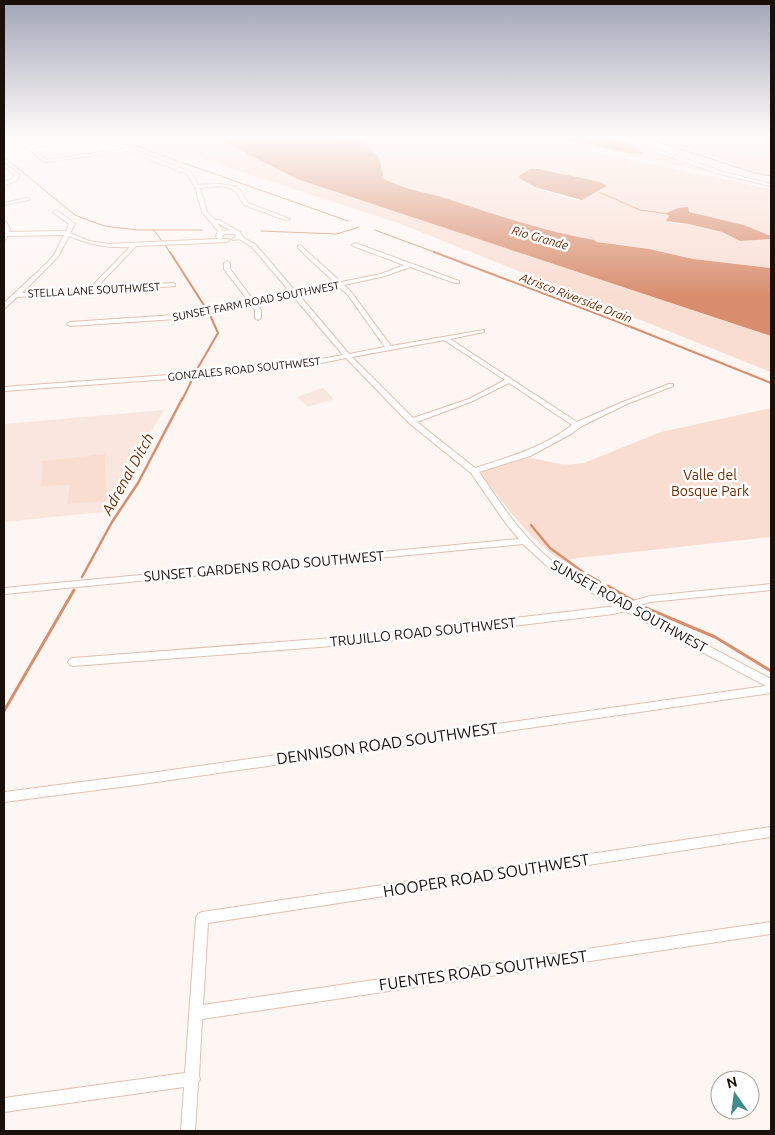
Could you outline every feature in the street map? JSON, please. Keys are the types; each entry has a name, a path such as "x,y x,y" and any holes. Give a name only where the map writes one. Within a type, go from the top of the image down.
{"street":[{"name":"SUNSET ROAD SOUTHWEST","path":"199,191 205,212 221,231 220,234"},
{"path":"238,191 244,203 288,219"},
{"path":"4,204 27,199"},
{"name":"SUNSET ROAD SOUTHWEST","path":"202,200 212,216 223,226 254,246 348,356 412,421 474,471 525,542 550,564 568,576 628,606 771,684"},
{"path":"4,306 52,260 72,224 56,212"},
{"path":"4,223 7,229 5,235 66,233 101,246 134,246 228,240 235,239 237,234 220,234 210,239 179,243"},
{"path":"220,234 221,239 228,240"},
{"name":"SUNSET ROAD SOUTHWEST","path":"228,240 256,250"},
{"path":"355,245 457,282"},
{"path":"91,290 134,246"},
{"path":"300,247 350,294 388,348"},
{"path":"227,263 227,269 259,312 258,318"},
{"name":"SUNSET FARM ROAD SOUTHWEST","path":"70,324 180,318 383,275 409,265"},
{"name":"STELLA LANE SOUTHWEST","path":"15,295 173,285"},
{"name":"GONZALES ROAD SOUTHWEST","path":"4,391 321,362 482,331"},
{"path":"446,338 577,425"},
{"path":"412,421 471,400 509,381"},
{"path":"474,471 527,454 568,432 577,425 671,385"},
{"name":"SUNSET GARDENS ROAD SOUTHWEST","path":"4,591 525,542"},
{"name":"TRUJILLO ROAD SOUTHWEST","path":"73,662 371,639 613,611 650,599 771,587"},
{"name":"DENNISON ROAD SOUTHWEST","path":"4,797 771,690"},
{"name":"HOOPER ROAD SOUTHWEST","path":"195,1013 202,918 771,832"},
{"name":"FUENTES ROAD SOUTHWEST","path":"195,1013 771,928"},
{"path":"188,1131 193,1079 195,1013"},
{"path":"4,1105 193,1079"}],"shaded area":[{"path":"323,388 334,399 308,407 297,397"},
{"path":"164,410 103,512 4,522 4,424"}],"green space":[{"path":"300,191 333,191 771,336 771,372 401,224"},
{"path":"418,191 546,191 575,200 582,200 600,191 771,191 771,236 744,225 689,212 668,214 671,223 689,224 722,232 740,241 771,239 771,268 693,259 649,249 597,242 542,228"},
{"name":"Valle del Bosque Park","path":"771,408 771,537 562,561 549,552 527,531 478,472 510,461 531,458 565,465 584,463 661,432"},
{"path":"105,454 106,501 67,504 70,485 41,486 43,461"}],"water":[{"name":"Rio Grande","path":"333,191 420,191 525,224 597,242 649,249 693,259 771,268 771,336"},
{"path":"549,191 598,191 582,200"},
{"path":"688,207 689,212 744,225 771,236 771,239 740,241 722,232 666,221 669,216 666,213 678,208"}],"waterway":[{"path":"46,191 75,215 90,221 105,226 154,230"},
{"name":"Atrisco Riverside Drain","path":"263,191 348,221"},
{"path":"599,192 640,210 668,214"},
{"path":"261,231 337,234 359,227"},
{"path":"154,230 202,230"},
{"name":"Adrenal Ditch","path":"154,230 163,242"},
{"name":"Atrisco Riverside Drain","path":"375,230 437,253"},
{"name":"Adrenal Ditch","path":"165,245 170,253"},
{"name":"Adrenal Ditch","path":"170,252 207,310"},
{"name":"Atrisco Riverside Drain","path":"434,252 616,321 771,383"},
{"name":"Adrenal Ditch","path":"196,371 218,333 210,315"},
{"name":"Adrenal Ditch","path":"182,400 192,380"},
{"name":"Adrenal Ditch","path":"82,577 112,522 138,483 182,399"},
{"path":"531,525 550,548 583,572"},
{"path":"588,575 600,582"},
{"path":"610,587 608,586 634,601"},
{"name":"Adrenal Ditch","path":"4,711 74,590"},
{"path":"646,608 715,637 771,671"}]}
